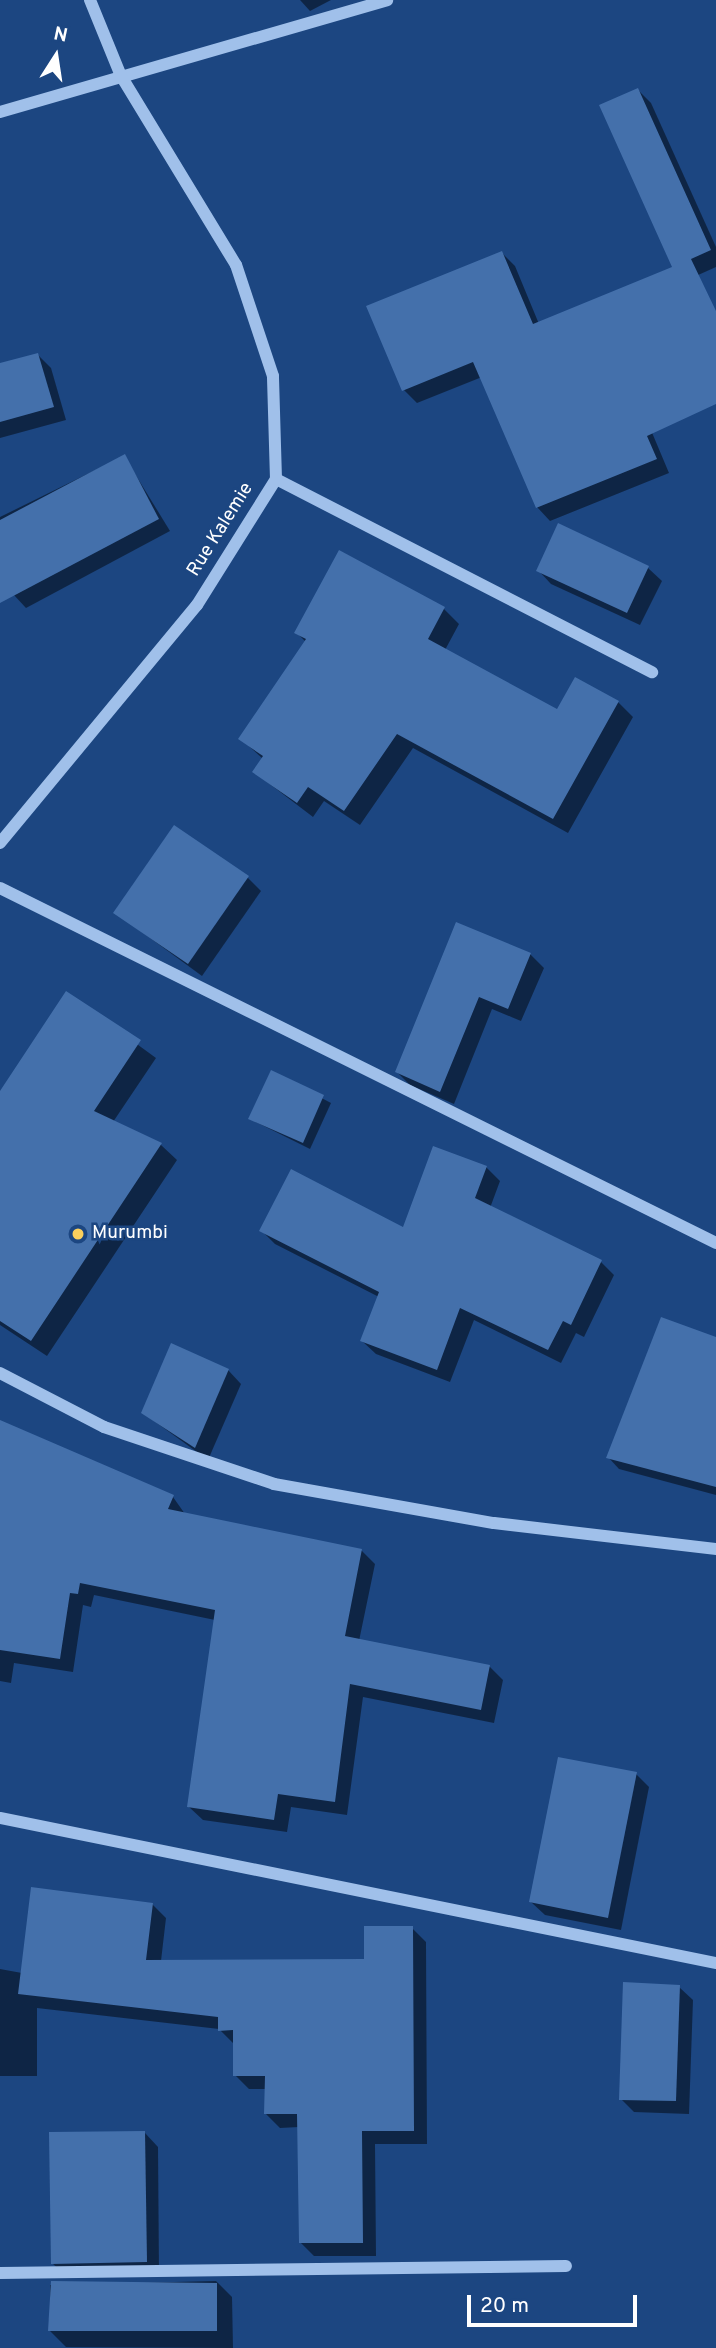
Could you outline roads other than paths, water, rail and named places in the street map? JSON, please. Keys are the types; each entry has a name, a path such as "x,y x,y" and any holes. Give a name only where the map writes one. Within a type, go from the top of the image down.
{"street":[{"name":"Rue Kalemie","path":"0,843 197,605 276,479 273,376 236,265 121,76 89,0"},
{"path":"0,112 387,0"},
{"path":"276,479 652,672"},
{"path":"0,888 716,1243"},
{"path":"0,1373 104,1427 274,1484 494,1523 716,1549"},
{"path":"0,1818 716,1964"},
{"path":"0,2273 566,2266"}],"place":[{"name":"Murumbi","path":"78,1234"}]}
